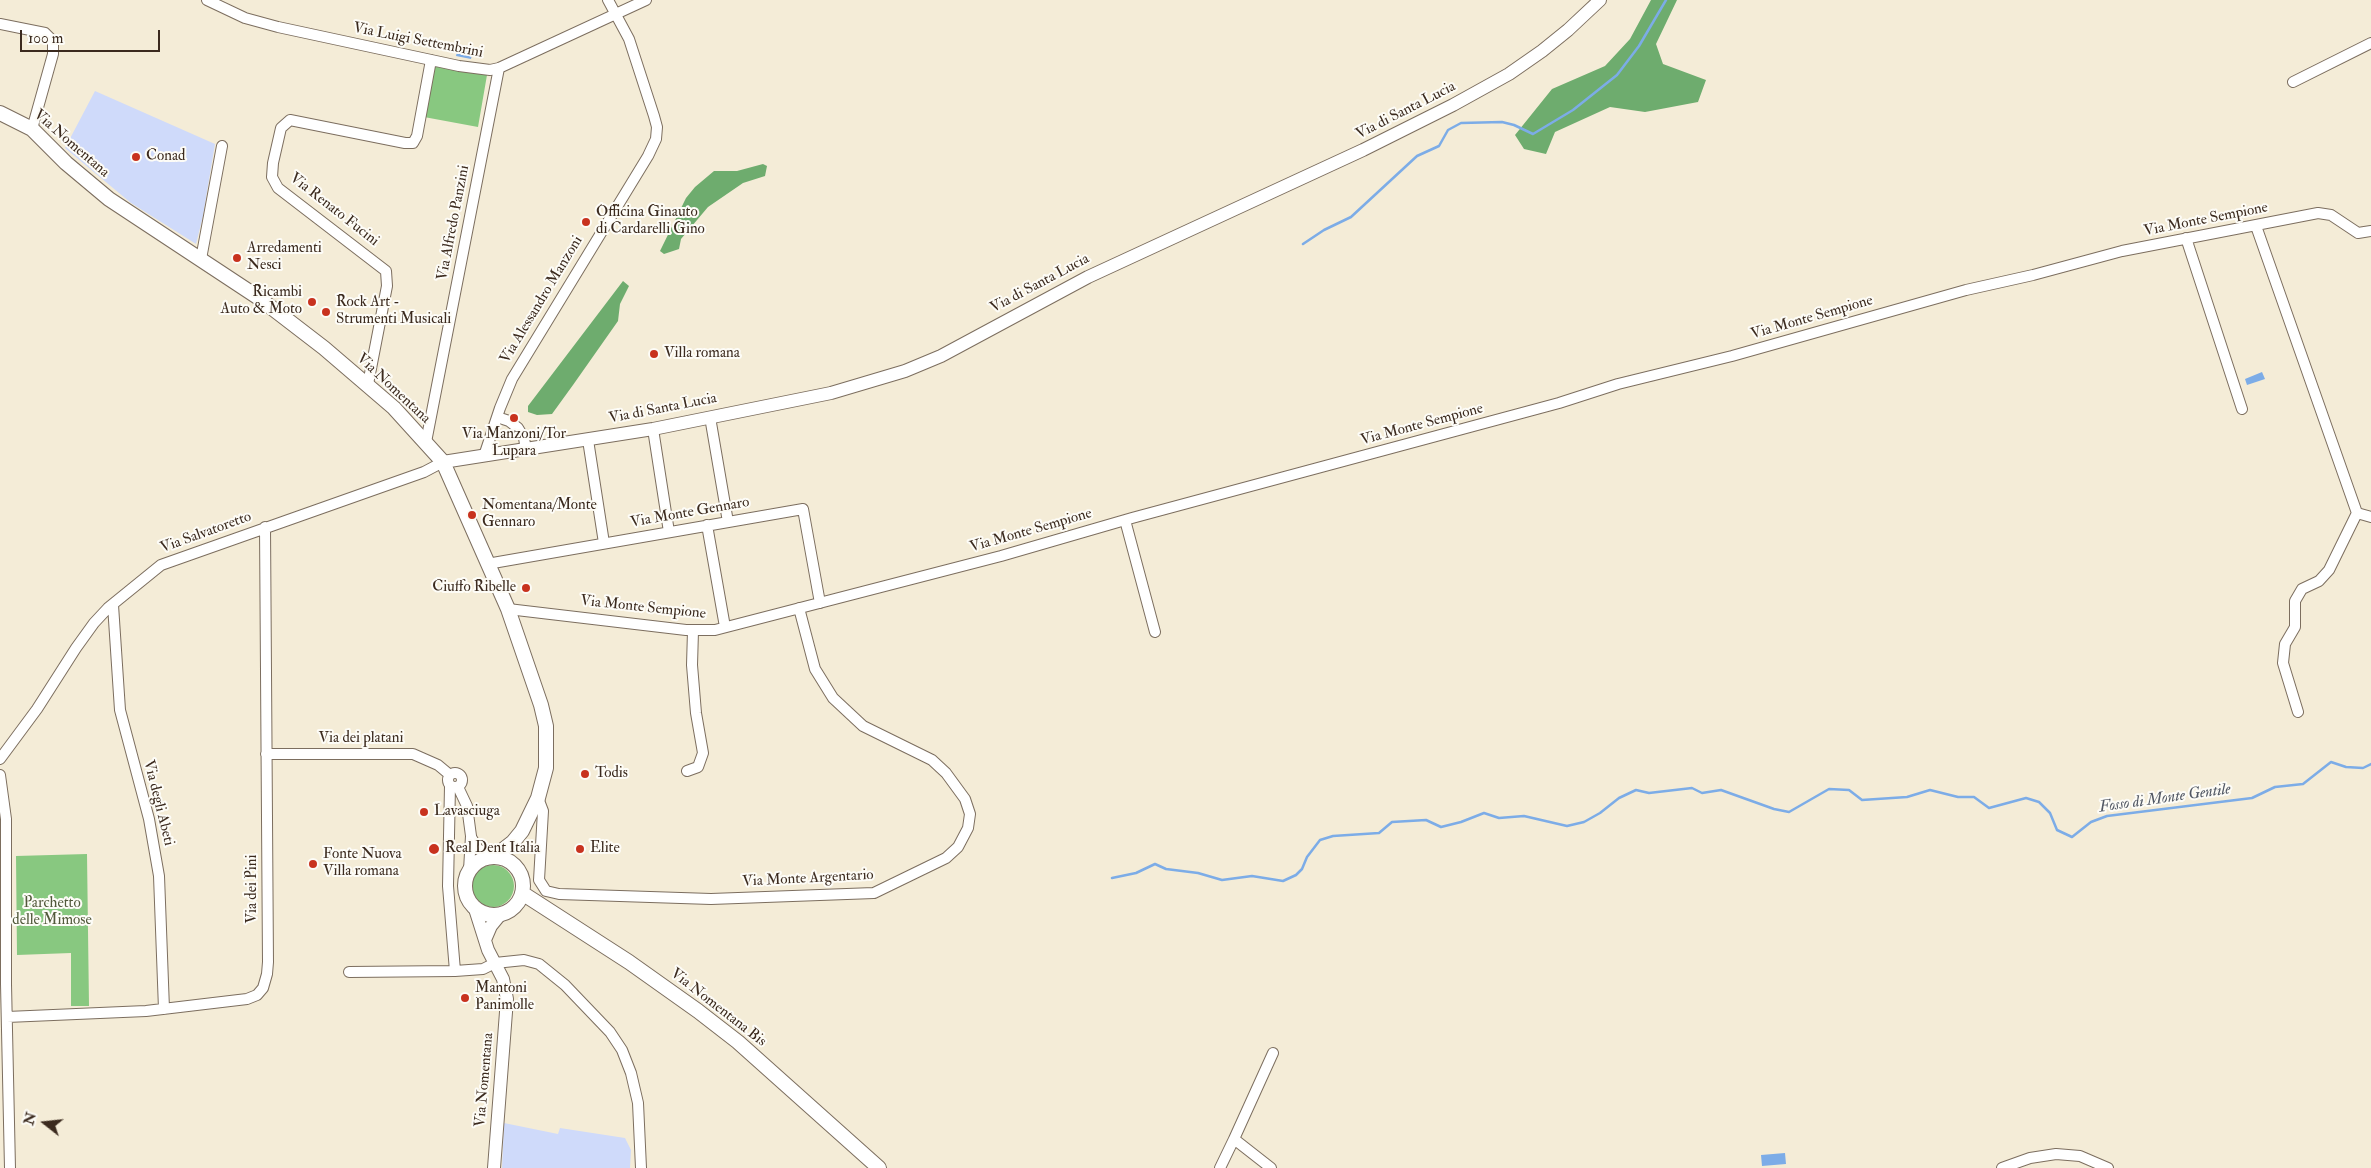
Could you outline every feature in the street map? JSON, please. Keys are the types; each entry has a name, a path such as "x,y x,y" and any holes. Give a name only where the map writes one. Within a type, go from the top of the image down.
{"main road":[{"name":"Via Nomentana","path":"0,112 32,129 66,162 109,199 259,298 368,384 394,408 443,462 508,609 541,705 546,726 546,768 538,798 522,831 516,858 518,870"},
{"name":"Via Nomentana","path":"493,856 513,842 522,831"},
{"path":"493,856 512,863 518,870 522,877 522,893 514,907 500,915 491,915 475,909 466,897 464,883 469,870 482,858 493,856"},
{"name":"Via Nomentana Bis","path":"522,893 629,962 698,1010 738,1042 880,1168"}],"street":[{"name":"Via Luigi Settembrini","path":"207,0 256,22 483,70 499,68 646,0"},
{"name":"Via Alessandro Manzoni","path":"484,456 496,417 518,368 648,156 656,139 657,127 652,107 627,35 608,0"},
{"name":"Via di Santa Lucia","path":"443,462 653,428 865,385 897,375 941,356 1088,277 1364,150 1453,105 1509,74 1542,51 1600,0"},
{"path":"0,24 45,33 53,41 53,54 32,129"},
{"path":"2293,82 2371,44"},
{"name":"Via Renato Fucini","path":"368,384 387,286 386,271 278,188 272,177 273,163 281,128 290,120 413,143 417,136 431,60"},
{"name":"Via Alfredo Panzini","path":"426,442 499,68"},
{"path":"201,259 222,146"},
{"name":"Via Monte Sempione","path":"508,609 693,631 725,627 1001,556 1125,520 1559,403 1618,384 1732,356 1966,290 2033,275 2122,251 2318,213 2331,215 2358,233 2371,231"},
{"path":"2256,226 2357,513 2329,570 2319,581 2302,589 2295,601 2295,627 2285,644 2282,663 2298,712"},
{"path":"2186,238 2242,409"},
{"path":"496,417 512,422 518,428 524,438 526,450"},
{"path":"710,417 728,522"},
{"path":"653,428 669,532"},
{"path":"588,440 604,543"},
{"name":"Via Salvatoretto","path":"0,759 37,709 85,635 113,605 164,563 424,472 443,462"},
{"name":"Via Monte Gennaro","path":"487,564 803,509 820,603"},
{"path":"2357,513 2371,517"},
{"path":"1125,520 1155,632"},
{"path":"707,526 725,627"},
{"name":"Via dei Pini","path":"6,1018 78,1016 164,1009 247,999 257,995 265,984 268,962 266,528"},
{"name":"Via degli Abeti","path":"113,605 120,710 149,819 159,876 164,1009"},
{"name":"Via Monte Argentario","path":"538,798 543,811 539,880 546,891 559,894 711,899 874,893 946,858 958,847 968,828 970,814 965,799 946,773 932,760 862,726 833,698 815,669 799,608"},
{"path":"687,770 698,767 703,756 695,704 693,631"},
{"name":"Via dei platani","path":"266,754 413,754 438,765 450,775 456,773 461,776 462,781 454,787"},
{"path":"0,775 6,819 3,974 6,1018 4,1108 10,1168"},
{"path":"454,787 466,802 471,836 469,870"},
{"path":"454,787 448,886 456,971"},
{"path":"471,836 478,849 493,856"},
{"name":"Via Nomentana","path":"475,909 485,940 504,982 507,1006 499,1080 494,1168"},
{"path":"485,940 491,926 500,915"},
{"path":"349,972 456,971 483,969 495,963 524,960 539,964 561,981 617,1041 629,1067 638,1104 641,1168"},
{"path":"1220,1168 1274,1053"},
{"path":"1234,1139 1271,1168"},
{"path":"2002,1168 2034,1157 2056,1154 2080,1156 2108,1168"}],"shaded area":[{"path":"95,91 215,144 203,216 196,244 131,203 65,148"},
{"path":"504,1123 558,1134 560,1128 625,1138 631,1150 630,1168 502,1168"}],"green space":[{"path":"1651,0 1677,0 1656,44 1663,64 1706,80 1698,102 1645,112 1610,107 1555,132 1546,154 1524,149 1515,135 1552,89 1605,66 1630,39"},
{"path":"433,65 487,75 478,127 424,117"},
{"path":"763,164 767,166 765,176 743,183 708,207 681,239 679,249 664,254 660,251 686,198 695,187 714,171 737,171"},
{"path":"623,281 629,286 620,304 618,321 552,414 537,415 528,412 528,406"},
{"name":"Parchetto delle Mimose","path":"87,854 89,1006 71,1006 71,953 17,955 16,856"},
{"path":"493,865 508,871 514,886 508,901 493,907 478,901 472,886 478,871"}],"water":[{"path":"458,47 473,50 471,59 456,56"},
{"path":"2262,372 2265,379 2247,385 2245,379"},
{"path":"1785,1153 1786,1164 1762,1166 1761,1155"}],"waterway":[{"path":"1303,244 1324,230 1351,217 1417,156 1439,146 1448,130 1461,123 1502,122 1514,125 1533,134 1573,110 1617,75 1639,46 1666,0"},
{"name":"Fosso di Monte Gentile","path":"1112,878 1136,873 1155,864 1166,869 1198,873 1222,880 1252,876 1283,881 1296,875 1302,869 1307,857 1320,840 1333,836 1379,833 1392,822 1426,820 1441,827 1484,813 1499,818 1524,816 1567,826 1584,822 1600,813 1619,798 1636,790 1649,793 1692,788 1702,793 1721,790 1774,809 1789,812 1829,789 1849,790 1862,800 1907,797 1930,790 1958,797 1974,797 1989,808 2026,798 2039,802 2050,813 2057,830 2072,837 2091,822 2107,816 2252,798 2275,787 2303,784 2331,762 2346,767 2363,768 2371,764"}],"place":[{"name":"Conad","path":"136,157"},
{"name":"Officina Ginauto di Cardarelli Gino","path":"586,222"},
{"name":"Arredamenti Nesci","path":"237,258"},
{"name":"Ricambi Auto & Moto","path":"312,302"},
{"name":"Rock Art - Strumenti Musicali","path":"326,312"},
{"name":"Villa romana","path":"654,354"},
{"name":"Via Manzoni/Tor Lupara","path":"514,418"},
{"name":"Nomentana/Monte Gennaro","path":"472,515"},
{"name":"Ciuffo Ribelle","path":"526,588"},
{"name":"Todis","path":"585,774"},
{"name":"Lavasciuga","path":"424,812"},
{"name":"Real Dent Italia","path":"434,849"},
{"name":"Elite","path":"580,849"},
{"name":"Fonte Nuova Villa romana","path":"313,864"},
{"name":"Mantoni Panimolle","path":"465,998"}]}
